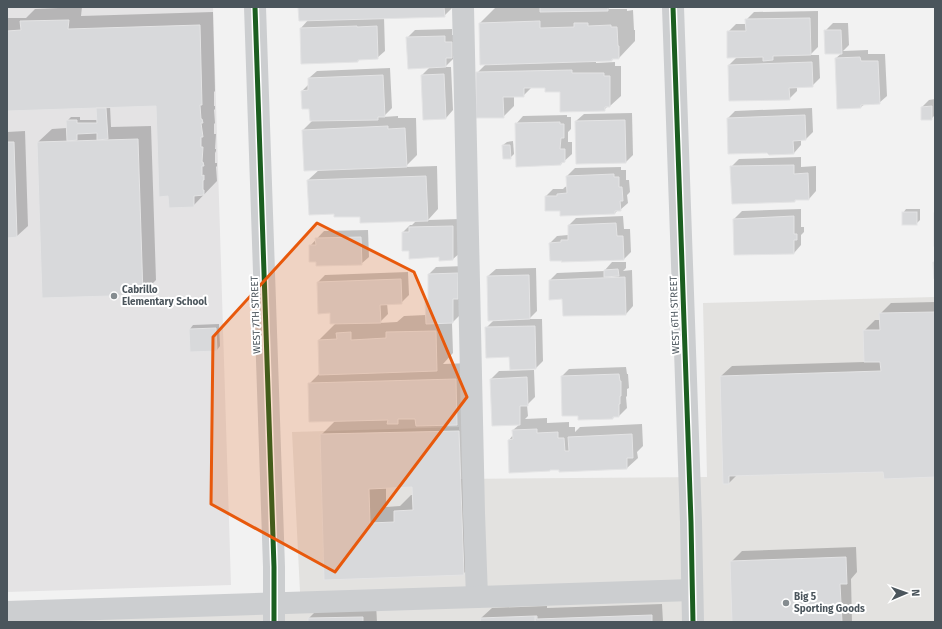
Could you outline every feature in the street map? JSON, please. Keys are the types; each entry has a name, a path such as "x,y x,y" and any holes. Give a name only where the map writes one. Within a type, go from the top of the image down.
{"street":[{"name":"WEST 7TH STREET","path":"255,7 273,559 273,613"},
{"path":"463,7 477,598"},
{"name":"WEST 6TH STREET","path":"673,7 691,514 693,622"},
{"path":"7,612 273,613 477,598 692,590"}],"highlighted area":[{"path":"317,223 414,272 467,397 335,572 211,504 213,337"}],"shaded area":[{"name":"Cabrillo Elementary School","path":"7,7 213,7 231,585 7,592"},
{"path":"935,297 935,622 7,622 301,612 292,432 459,427 459,479 707,477 703,303"}],"building":[{"path":"298,7 444,7 445,17 299,21"},
{"path":"540,7 608,7 608,11 540,12"},
{"path":"810,18 811,55 773,56 773,60 763,61 763,57 727,58 727,31 746,31 745,19"},
{"path":"69,20 68,29 200,25 202,105 200,105 201,119 203,123 201,123 203,137 201,137 201,147 203,147 202,162 204,166 202,166 202,176 204,175 204,195 194,196 194,207 169,208 168,196 159,197 156,106 7,111 7,31 21,30 20,21"},
{"path":"540,21 540,28 574,27 574,23 588,23 588,26 611,25 611,27 617,27 619,59 612,59 612,61 480,65 479,23"},
{"path":"377,26 378,59 358,60 358,62 301,64 300,28"},
{"path":"824,30 841,30 842,54 825,54"},
{"path":"445,36 445,42 452,42 452,58 446,58 446,67 408,69 406,37"},
{"path":"860,57 861,61 878,61 880,104 861,105 861,108 837,109 835,58"},
{"path":"812,62 813,87 789,88 790,100 729,101 728,65"},
{"path":"572,70 572,73 604,73 604,76 610,76 610,107 605,107 605,111 560,112 560,92 545,92 545,88 524,88 524,97 503,97 504,118 476,118 476,72"},
{"path":"444,74 446,119 423,120 421,75"},
{"path":"383,75 385,117 378,117 378,120 310,121 309,109 302,109 301,91 308,90 308,78"},
{"path":"932,106 932,120 921,120 921,107"},
{"path":"96,108 106,108 108,139 97,140 97,133 77,134 77,140 67,141 66,120 77,120 77,123 97,123"},
{"path":"805,115 806,140 793,141 794,154 728,154 727,118"},
{"path":"625,120 626,163 576,164 575,121"},
{"path":"560,122 560,124 564,124 564,138 561,138 560,149 565,149 565,162 561,163 561,165 516,167 515,123"},
{"path":"388,126 388,129 405,128 407,167 304,171 302,130"},
{"path":"138,139 143,295 42,298 37,142"},
{"path":"7,142 14,142 17,237 7,238"},
{"path":"502,145 510,145 511,159 503,159"},
{"path":"794,165 794,174 808,173 809,200 795,200 795,202 732,204 730,166"},
{"path":"614,174 614,177 619,177 619,187 622,187 623,201 620,201 621,211 615,211 615,214 560,216 560,211 545,211 545,196 557,196 557,194 567,193 566,176"},
{"path":"426,176 428,221 360,223 360,217 334,217 334,214 309,215 307,180"},
{"path":"902,212 917,212 917,225 902,225"},
{"path":"935,213 935,246 934,246"},
{"path":"794,216 794,234 797,234 797,240 794,240 794,254 734,255 733,219"},
{"path":"616,223 617,236 623,236 624,260 550,261 549,243 568,240 568,225"},
{"path":"453,226 453,260 439,261 439,257 409,259 409,251 402,251 402,232 409,232 409,227"},
{"path":"361,237 362,265 316,266 316,262 309,262 309,245 316,245 315,238"},
{"path":"933,262 935,262 935,279 934,279"},
{"path":"618,269 619,276 604,277 604,270"},
{"path":"458,273 458,299 453,299 453,323 426,324 425,301 428,301 428,274"},
{"path":"529,275 530,319 488,321 487,276"},
{"path":"625,277 626,315 563,316 562,299 549,300 549,280"},
{"path":"401,279 402,304 380,305 381,323 330,324 330,313 318,314 317,282"},
{"path":"935,312 935,477 884,479 883,472 729,476 729,484 723,484 720,376 881,371 880,362 864,362 863,330 880,330 879,313"},
{"path":"535,326 536,369 510,370 509,357 486,358 485,327"},
{"path":"216,328 217,351 190,352 189,329"},
{"path":"436,331 437,371 319,375 318,340 337,339 336,333 351,332 351,340 386,338 386,332"},
{"path":"619,374 621,381 621,396 619,404 619,417 613,417 613,419 578,420 578,416 562,416 561,376"},
{"path":"527,377 528,406 520,406 520,425 492,426 490,379"},
{"path":"456,379 457,425 416,426 415,419 398,419 398,424 387,424 388,420 309,422 308,383"},
{"path":"537,429 537,433 558,432 558,438 564,438 565,451 569,451 568,437 632,434 633,458 627,458 627,469 559,472 559,470 550,470 509,473 508,440 513,439 512,430"},
{"path":"459,431 464,575 324,580 320,434","holes":["412,487 413,510 394,511 394,522 370,523 369,489"]},
{"name":"Big 5 Sporting Goods","path":"846,557 847,584 840,584 842,622 732,622 730,561"},
{"path":"652,615 652,622 535,622 535,616 537,616 537,619"},
{"path":"535,616 535,622 481,622 480,618"},
{"path":"363,617 363,622 308,622 308,618"}],"cycle path":[{"path":"255,7 274,567 274,622"},
{"path":"673,7 691,522 693,622"}],"place":[{"name":"Cabrillo Elementary School","path":"114,296"},
{"name":"Big 5 Sporting Goods","path":"786,603"}]}
